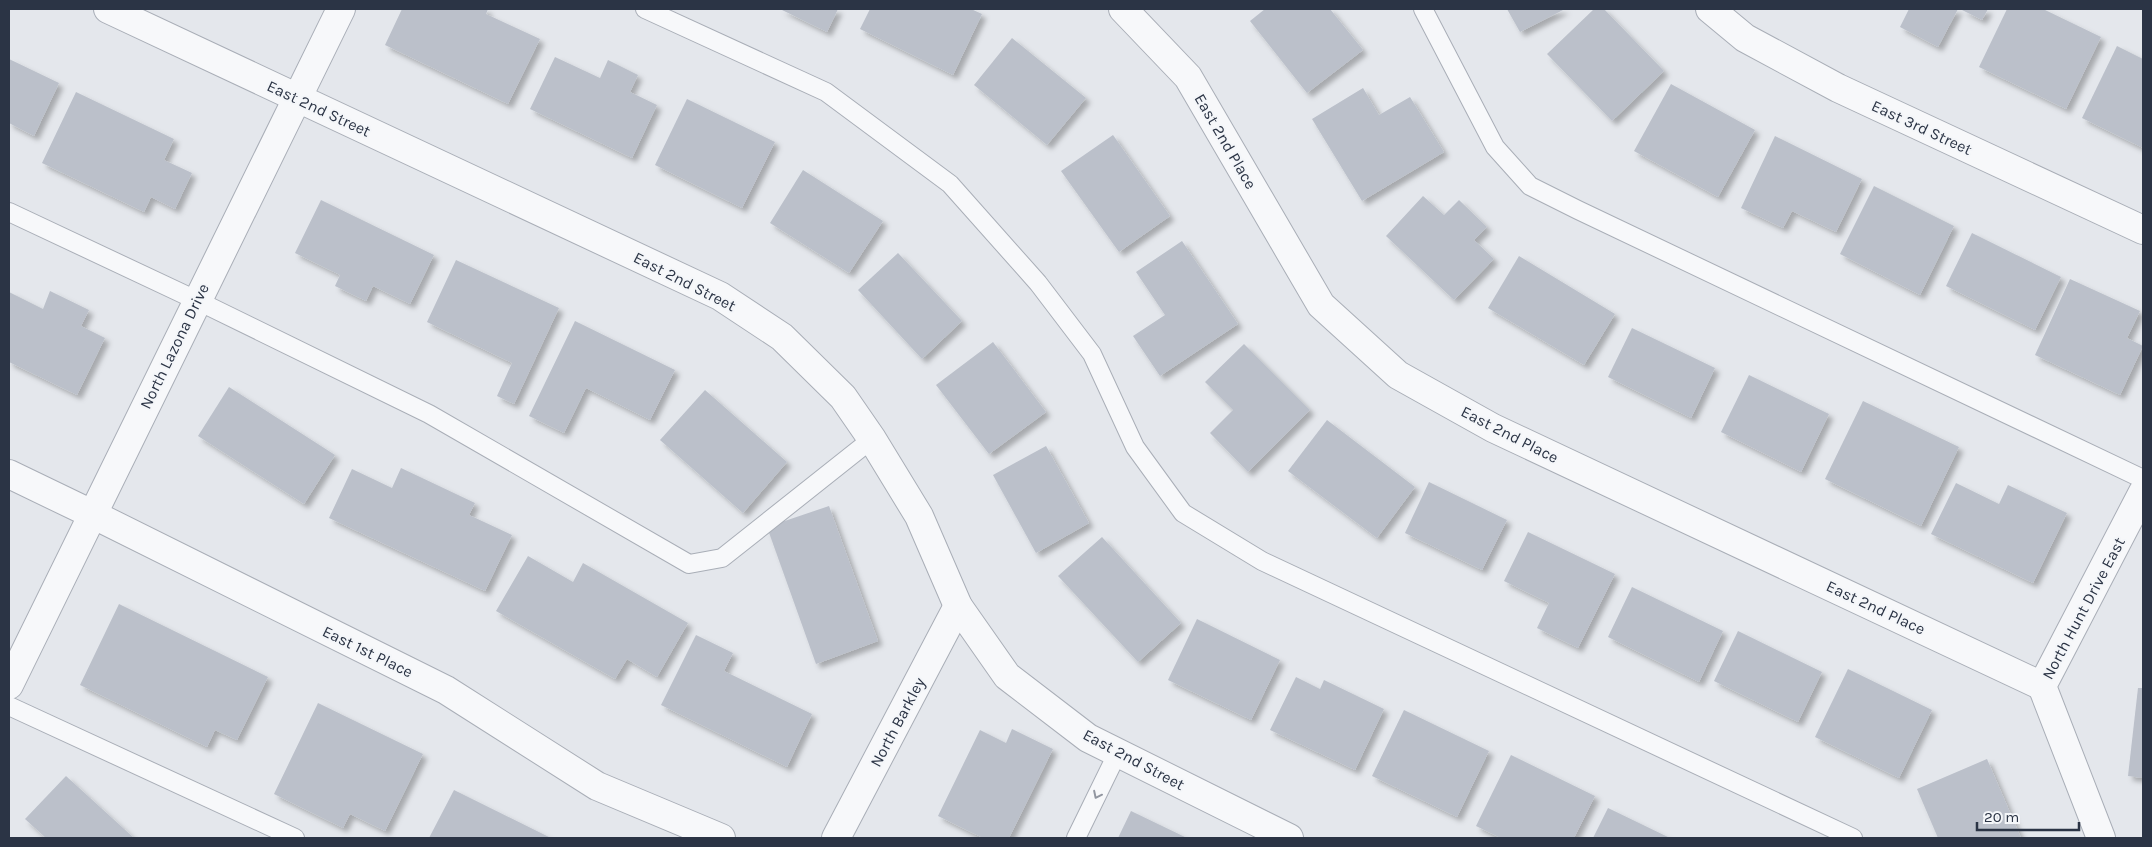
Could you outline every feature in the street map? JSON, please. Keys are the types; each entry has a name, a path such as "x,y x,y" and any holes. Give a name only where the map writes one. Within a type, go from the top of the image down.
{"street":[{"name":"East 2nd Street","path":"108,9 720,296 782,337 843,397 872,439 919,516 958,606 1007,676 1088,738 1289,838"},
{"name":"North Lazona Drive","path":"9,685 196,300 341,9"},
{"name":"East 2nd Place","path":"1123,9 1188,77 1321,305 1398,375 1493,428 2042,686"},
{"name":"East 3rd Street","path":"1710,9 1745,38 1838,88 2143,230"},
{"name":"East 1st Place","path":"9,474 446,690 596,786 720,838"},
{"name":"North Hunt Drive East","path":"2101,838 2042,686 2143,492"},
{"name":"North Barkley","path":"836,838 958,606"}],"lane":[{"path":"645,9 826,92 950,184 1038,283 1092,354 1135,447 1183,513 1262,561 1853,838"},
{"path":"1423,9 1495,147 1530,186 2143,479"},
{"path":"9,212 196,300 430,414 689,564 722,558 872,439"},
{"path":"9,706 295,838"},
{"path":"1076,838 1118,752"}],"building":[{"path":"402,9 488,9 486,14 540,39 508,104 385,45"},
{"path":"780,9 838,9 827,32"},
{"path":"870,9 971,9 982,14 953,75 860,29"},
{"path":"1265,9 1330,9 1363,50 1307,93 1250,21"},
{"path":"1507,9 1565,9 1520,32"},
{"path":"1594,9 1604,9 1664,71 1612,121 1547,54"},
{"path":"1909,9 1958,9 1938,47 1900,27"},
{"path":"1960,9 1988,9 1982,20"},
{"path":"2007,9 2043,9 2101,37 2066,109 1979,67"},
{"path":"1012,38 1086,98 1047,145 974,85"},
{"path":"2117,46 2143,59 2143,148 2082,118"},
{"path":"555,57 600,78 608,60 638,75 630,92 657,105 632,158 530,109"},
{"path":"9,59 59,83 34,136 9,123"},
{"path":"1671,84 1755,130 1718,197 1634,151"},
{"path":"1363,88 1379,115 1410,97 1444,152 1362,201 1312,119"},
{"path":"76,92 174,139 164,160 192,173 175,209 151,197 144,212 42,163"},
{"path":"687,99 775,142 742,208 655,165"},
{"path":"1113,135 1170,216 1119,252 1061,171"},
{"path":"1775,136 1862,179 1836,232 1792,211 1783,228 1741,208"},
{"path":"803,170 883,221 849,273 770,223"},
{"path":"1874,186 1954,226 1920,295 1840,254"},
{"path":"1423,196 1444,215 1459,200 1487,227 1474,240 1494,259 1454,300 1386,236"},
{"path":"321,200 434,255 410,304 373,286 366,301 335,286 340,275 295,253"},
{"path":"1972,233 2061,277 2035,330 1946,286"},
{"path":"1182,241 1238,324 1160,376 1133,336 1165,315 1136,272"},
{"path":"898,253 962,321 922,359 858,290"},
{"path":"1519,256 1615,314 1584,365 1488,308"},
{"path":"456,260 559,308 514,404 497,396 512,363 427,322"},
{"path":"2070,279 2140,311 2127,338 2143,346 2120,395 2035,355"},
{"path":"50,291 89,310 81,326 105,338 77,395 9,362 9,292 43,309"},
{"path":"575,321 675,370 650,420 586,388 564,433 529,416"},
{"path":"1632,328 1715,368 1691,418 1608,377"},
{"path":"993,342 1046,412 989,454 936,385"},
{"path":"1244,344 1310,410 1248,472 1210,433 1233,410 1205,382"},
{"path":"1749,375 1829,414 1801,472 1721,432"},
{"path":"229,387 335,455 304,504 198,436"},
{"path":"705,390 787,462 743,513 660,440"},
{"path":"1863,401 1959,447 1921,526 1825,479"},
{"path":"1327,420 1415,487 1377,538 1288,471"},
{"path":"1046,446 1089,523 1036,553 993,475"},
{"path":"401,468 475,503 469,515 512,535 485,591 329,518 352,469 392,488"},
{"path":"1429,482 1507,520 1482,570 1405,533"},
{"path":"1956,483 1999,504 2008,485 2067,513 2033,583 1931,534"},
{"path":"829,506 878,641 816,664 767,527"},
{"path":"1528,532 1615,574 1578,648 1537,628 1549,603 1504,581"},
{"path":"1102,537 1181,623 1138,662 1058,576"},
{"path":"528,556 573,582 583,563 688,623 657,677 627,659 615,679 496,611"},
{"path":"1632,587 1723,631 1699,682 1608,637"},
{"path":"119,604 268,677 237,740 215,730 207,747 80,685"},
{"path":"1197,619 1280,660 1251,720 1168,680"},
{"path":"1738,631 1822,672 1798,722 1714,681"},
{"path":"696,635 733,653 724,671 812,714 787,767 661,705"},
{"path":"1848,669 1932,710 1899,778 1815,737"},
{"path":"1296,677 1320,689 1324,680 1384,709 1355,770 1270,730"},
{"path":"2138,688 2143,688 2143,778 2128,776"},
{"path":"318,703 423,754 385,831 350,814 343,828 274,794"},
{"path":"1404,710 1489,751 1457,817 1372,776"},
{"path":"1012,729 1053,749 1009,838 983,838 938,816 980,730 1006,743"},
{"path":"1511,755 1595,796 1574,838 1501,838 1476,826"},
{"path":"1987,759 2021,838 1938,838 1917,789"},
{"path":"66,776 134,838 46,838 25,819"},
{"path":"454,790 551,838 429,838"},
{"path":"1608,808 1670,838 1593,838"},
{"path":"1131,811 1187,838 1118,838"}]}
